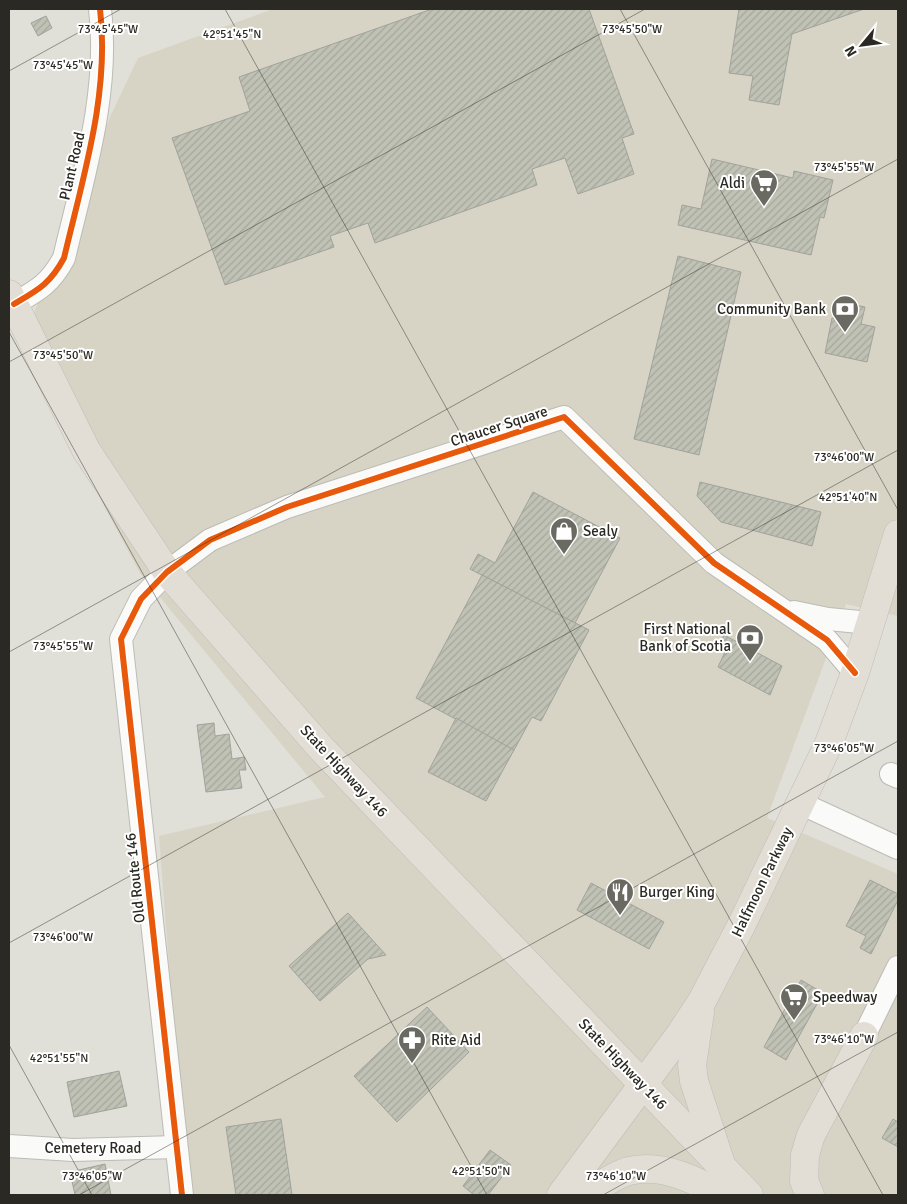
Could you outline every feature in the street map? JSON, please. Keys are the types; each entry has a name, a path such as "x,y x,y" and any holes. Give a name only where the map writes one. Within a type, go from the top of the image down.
{"main road":[{"name":"State Highway 146","path":"11,299 86,450 167,572 321,748 642,1086 749,1195"},
{"name":"Halfmoon Parkway","path":"561,1195 702,1001 829,743 855,673 898,534"},
{"path":"702,1001 693,1056 694,1081 721,1168"},
{"path":"810,1195 804,1181 805,1155 811,1135 864,1036"},
{"path":"585,1195 629,1171 650,1169 678,1174 721,1195"}],"street":[{"name":"Plant Road","path":"11,299 42,288 54,276 64,258 94,128 102,68 103,31 100,9"},
{"name":"Chaucer Square","path":"167,572 210,540 287,508 564,417 714,563 827,640 855,673"},
{"name":"Old Route 146","path":"167,572 141,599 128,621 121,639 121,651 132,732 182,1195"},
{"name":"Chaucer Square","path":"786,611 828,619 870,623"},
{"path":"800,803 898,848"},
{"path":"864,1036 898,967"},
{"name":"Cemetery Road","path":"9,1146 60,1150 176,1147"}],"shaded area":[{"path":"273,9 898,9 898,616 846,604 767,818 898,874 898,1195 187,1195 159,836 325,797 140,573 20,349 111,115 138,58"}],"building":[{"path":"432,9 589,9 634,134 622,138 634,174 578,194 565,158 532,169 537,185 375,243 368,223 330,236 334,247 225,285 172,138 250,111 239,77"},
{"path":"739,9 864,9 792,34 779,105 749,100 753,76 729,73"},
{"path":"46,16 52,28 38,36 31,23"},
{"name":"Aldi","path":"712,159 793,178 794,171 833,180 824,218 820,217 811,255 678,225 682,205 701,209"},
{"path":"678,256 741,272 699,455 634,439"},
{"path":"851,304 865,307 861,324 875,327 867,362 825,353 832,318 847,321"},
{"path":"700,482 821,512 812,546 721,522 697,496"},
{"path":"533,492 620,538 575,623 470,569 478,554 495,563"},
{"path":"482,575 589,630 541,721 532,717 514,750 416,698"},
{"path":"754,627 763,633 755,652 746,647"},
{"path":"724,635 782,666 770,695 718,667 725,652 718,648"},
{"path":"456,718 514,750 486,801 428,772"},
{"path":"214,723 215,736 229,734 232,759 244,757 246,770 239,770 242,788 206,792 197,725"},
{"path":"870,880 898,894 898,900 871,954 860,948 866,936 846,926"},
{"name":"Burger King","path":"591,883 664,922 649,949 577,910"},
{"path":"348,913 386,955 368,959 320,1001 289,966"},
{"path":"801,980 823,993 786,1060 764,1047"},
{"name":"Rite Aid","path":"427,1007 469,1052 397,1122 354,1076"},
{"path":"119,1071 127,1106 74,1117 67,1082"},
{"path":"281,1119 292,1195 236,1195 226,1127"},
{"path":"893,1119 898,1122 898,1147 882,1138"},
{"path":"490,1150 511,1165 488,1195 474,1195 463,1186"},
{"path":"105,1164 111,1195 75,1195 70,1172"}],"cycle path":[{"path":"14,304 43,286 54,274 64,258 93,135 98,103 102,40 100,9"},
{"path":"182,1195 121,639 141,599 167,572 210,540 287,507 564,417 714,563 827,640 855,673"}],"place":[{"name":"Aldi","path":"764,207"},
{"name":"Community Bank","path":"845,333"},
{"name":"Sealy","path":"564,555"},
{"name":"First National Bank of Scotia","path":"750,662"},
{"name":"Burger King","path":"620,916"},
{"name":"Speedway","path":"794,1021"},
{"name":"Rite Aid","path":"412,1064"}]}
